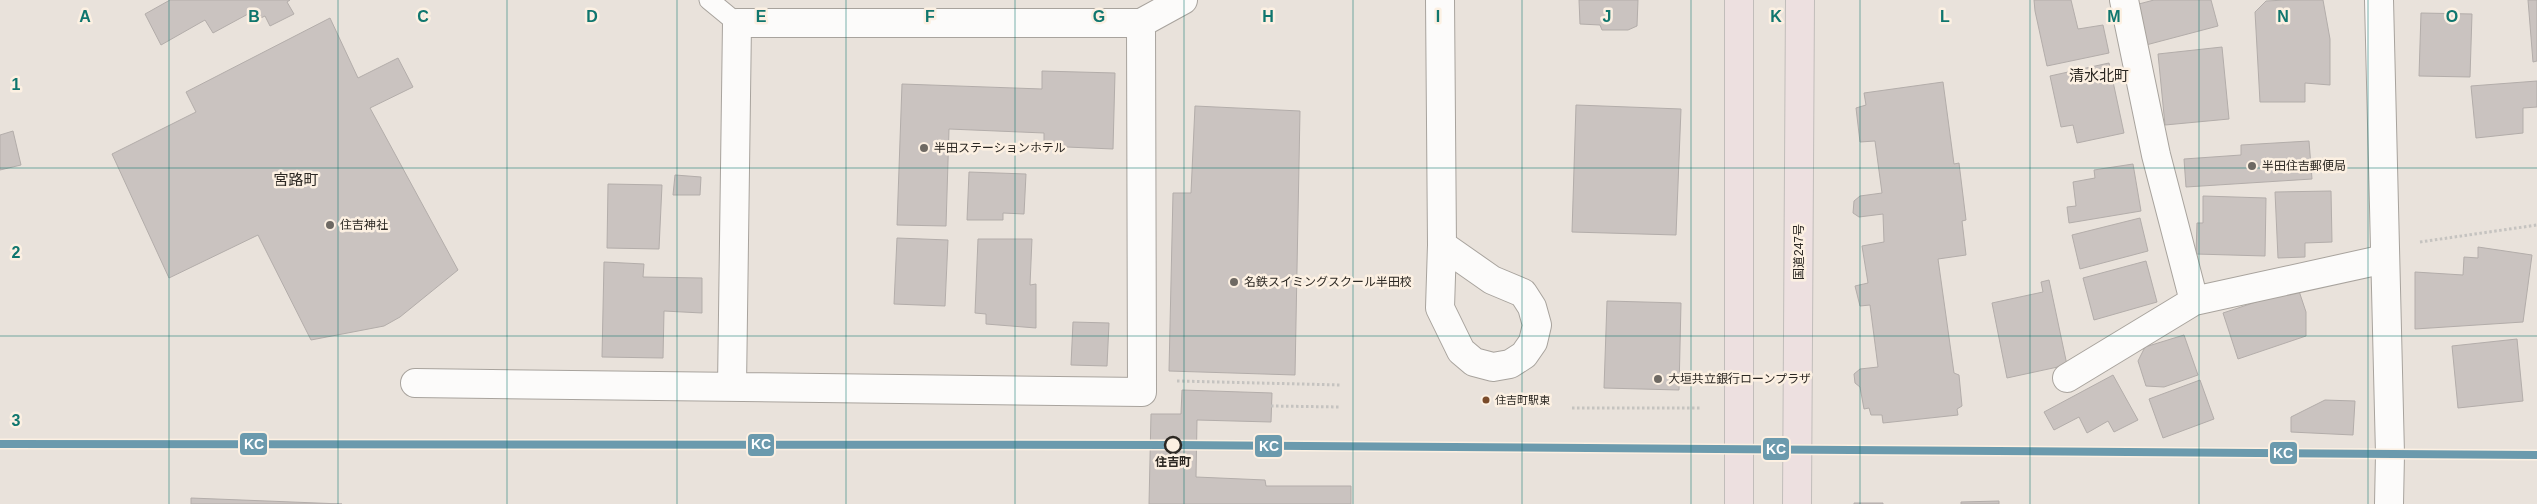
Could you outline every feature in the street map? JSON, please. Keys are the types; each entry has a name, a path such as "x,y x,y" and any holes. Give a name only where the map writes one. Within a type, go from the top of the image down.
{"highway":[{"path":"1739,0 1739,504"},
{"name":"国道247号","path":"1797,504 1800,0"}],"street":[{"path":"732,387 737,23 1140,23 1183,0"},
{"path":"1440,0 1442,245"},
{"path":"2124,0 2156,155 2194,301"},
{"path":"2379,0 2390,454 2389,504"},
{"path":"415,383 1142,392 1140,23"},
{"path":"2067,378 2194,301 2384,253"}],"lane":[{"path":"709,0 737,23"}],"path":[{"path":"2384,253 2537,225"},
{"path":"1142,380 1341,385"},
{"path":"1272,406 1340,407"},
{"path":"1572,408 1703,408"}],"building":[{"path":"170,0 290,0 287,2 294,14 270,26 265,16 252,22 248,14 213,33 205,20 161,45 145,14"},
{"path":"1579,0 1638,0 1637,26 1628,30 1602,30 1600,25 1580,24"},
{"path":"2034,0 2071,0 2078,29 2103,25 2109,53 2047,66"},
{"path":"2154,0 2211,0 2218,26 2146,45 2135,5"},
{"path":"2323,0 2330,39 2330,85 2305,83 2305,102 2260,102 2255,12 2266,1"},
{"path":"2528,0 2537,0 2537,61 2533,62"},
{"path":"2421,13 2472,14 2470,77 2419,76"},
{"path":"330,18 358,78 398,58 413,87 370,108 458,270 400,317 384,326 311,340 258,235 169,278 112,154 196,112 186,92"},
{"path":"2222,47 2229,119 2165,125 2158,54"},
{"path":"2109,63 2124,133 2077,143 2073,125 2061,127 2050,76"},
{"name":"半田ステーションホテル","path":"1042,71 1115,73 1113,149 1044,146 1044,133 949,129 946,226 897,225 902,84 1042,89"},
{"path":"2537,81 2537,107 2523,108 2523,133 2476,138 2471,86"},
{"path":"1943,82 1954,164 1959,163 1966,220 1962,221 1966,255 1938,259 1954,373 1959,375 1962,406 1957,409 1958,415 1883,423 1882,415 1871,415 1869,408 1864,409 1860,387 1855,383 1854,374 1860,369 1878,367 1870,305 1860,306 1855,286 1868,283 1862,246 1884,242 1883,214 1859,217 1853,213 1854,201 1860,196 1882,193 1875,141 1860,142 1856,108 1866,105 1864,93"},
{"path":"1576,105 1681,109 1676,235 1572,232"},
{"name":"名鉄スイミングスクール半田校","path":"1195,106 1300,111 1295,375 1169,371 1173,193 1191,193"},
{"path":"13,131 21,165 0,170 0,135"},
{"path":"2309,141 2312,179 2186,187 2184,159 2241,155 2241,145"},
{"path":"2133,164 2141,211 2069,223 2067,207 2076,206 2073,182 2095,178 2094,170"},
{"path":"969,172 1026,174 1024,214 1003,213 1003,220 967,220"},
{"path":"675,175 701,177 700,195 673,195"},
{"path":"608,184 662,185 659,249 607,248"},
{"path":"2331,191 2332,242 2305,243 2305,257 2278,258 2275,192"},
{"path":"2203,196 2266,198 2265,256 2196,254 2197,223 2203,223"},
{"path":"2140,218 2148,251 2080,269 2072,235"},
{"path":"897,238 948,240 945,306 894,304"},
{"path":"978,239 1032,239 1030,285 1036,284 1036,328 986,324 986,314 975,313"},
{"path":"2478,247 2532,255 2523,322 2415,329 2415,272 2463,275 2464,257 2478,258"},
{"path":"2146,261 2157,302 2094,320 2083,278"},
{"path":"604,262 644,264 643,277 702,278 702,313 664,311 663,358 602,357"},
{"path":"2049,280 2067,365 2007,378 1992,303 2043,292 2041,282"},
{"path":"2298,288 2306,312 2306,336 2238,359 2223,313"},
{"path":"1607,301 1681,303 1679,390 1604,388"},
{"path":"1073,322 1109,323 1107,366 1071,365"},
{"path":"2184,335 2198,375 2164,387 2146,386 2138,361 2145,347"},
{"path":"2517,339 2523,401 2458,408 2452,346"},
{"path":"2113,375 2138,420 2114,432 2108,421 2087,433 2079,417 2054,430 2044,412"},
{"path":"2200,380 2214,419 2163,438 2149,399"},
{"name":"住吉町","path":"1182,390 1272,393 1271,422 1197,420 1196,477 1265,480 1266,486 1351,486 1351,504 1149,504 1151,414 1181,414"},
{"path":"2325,400 2355,401 2353,435 2291,432 2291,417"},
{"path":"191,498 342,504 191,504"},
{"path":"1999,501 1999,504 1961,504 1961,502"},
{"path":"1883,503 1883,504 1854,504"}],"transit line":[{"name":"KC","path":"0,444 1174,445 2537,455"}],"place":[{"name":"半田ステーションホテル","path":"924,148"},
{"name":"半田住吉郵便局","path":"2252,166"},
{"name":"住吉神社","path":"330,225"},
{"name":"名鉄スイミングスクール半田校","path":"1234,282"},
{"name":"大垣共立銀行ローンプラザ","path":"1658,379"},
{"name":"住吉町駅東","path":"1486,400"},
{"name":"住吉町","path":"1173,445"}],"district":[{"name":"清水北町","path":"2099,76"},
{"name":"宮路町","path":"296,180"}]}
